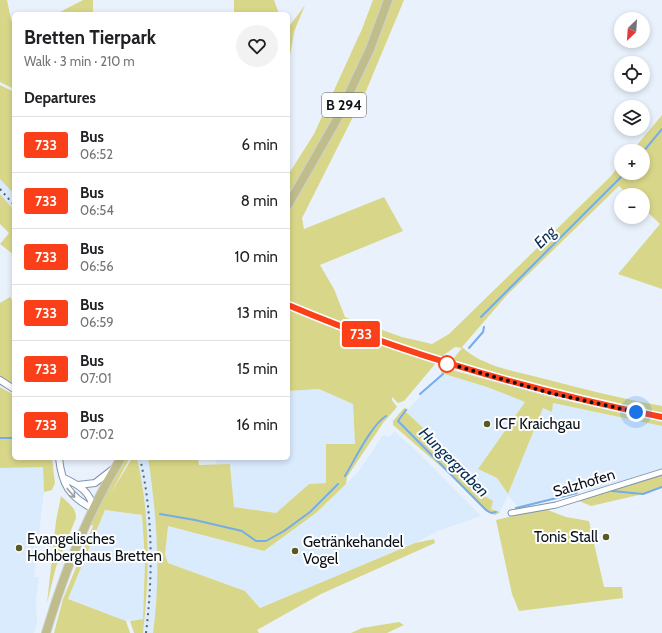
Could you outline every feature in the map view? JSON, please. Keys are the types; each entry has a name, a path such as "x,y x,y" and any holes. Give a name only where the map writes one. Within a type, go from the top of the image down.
{"main road":[{"name":"B 294","path":"290,202 336,121 370,49 388,0"},
{"path":"46,633 61,588 92,509 120,460"}],"street":[{"path":"290,306 384,342 495,378 610,407 662,417"},
{"path":"0,380 12,387"},
{"path":"60,460 65,485 71,494 92,509"},
{"path":"78,485 95,483 116,467"},
{"name":"Salzhofen","path":"511,513 556,506 662,472"},
{"path":"64,478 78,485 88,494 92,500 92,509"}],"shaded area":[{"path":"0,0 7,0 12,24 12,88 0,82"},
{"path":"83,0 93,0 93,12 60,12"},
{"path":"234,0 274,0 278,12 234,12"},
{"path":"373,0 404,0 366,91 302,218 304,229 384,197 403,231 320,265 334,289 345,317 402,337 432,344 449,334 614,172 614,180 650,180 650,144 638,144 644,136 650,136 650,129 662,115 662,289 618,274 660,224 650,215 650,188 621,188 619,186 614,188 614,191 507,295 462,347 470,354 501,368 604,394 662,406 662,414 558,392 456,363 454,358 462,348 455,347 441,357 404,401 398,403 392,397 392,400 397,407 383,423 347,477 346,484 316,513 264,551 168,526 165,554 168,563 245,591 260,608 415,543 434,539 435,543 321,594 257,630 259,633 153,633 157,589 157,545 154,502 148,460 198,460 199,465 230,464 234,507 276,513 309,484 326,483 326,444 355,444 353,404 319,389 290,391 290,206 333,127 290,191 290,172 314,134 362,29"},
{"path":"305,5 294,32 290,55 290,25"},
{"path":"0,85 12,91 12,192 0,179"},
{"path":"0,179 12,192 12,208 0,194"},
{"path":"0,194 12,208 12,253 0,244 9,233 0,224"},
{"path":"10,297 12,300 12,383 0,377 0,303"},
{"path":"441,369 448,369 554,398 662,421 662,426 553,403 552,412 543,408 508,494 497,478 478,469 525,402 487,387 441,373"},
{"path":"441,373 487,387 525,402 478,469 497,478 508,494 543,408 553,403 662,426 662,472 602,490 586,491 517,506 508,495 500,512 491,509 493,501 483,495 458,468 462,465 406,412"},
{"path":"0,387 12,394 12,460 52,460 55,483 52,490 44,492 43,467 0,468"},
{"path":"319,389 353,404 355,444 326,444 326,483 309,484 276,513 234,507 230,464 216,464 215,460 290,460 290,391"},
{"path":"404,408 408,409 406,412 462,464 458,469 483,495 493,501 491,509 500,512 499,513 495,515 487,512 454,478 393,425 393,421"},
{"path":"394,431 420,454 481,516 438,531 415,543 260,608 245,591 168,563 165,554 167,526 264,551 316,513 358,472 383,435 390,437"},
{"name":"Evangelisches Hohberghaus Bretten","path":"0,443 12,456 12,460 43,460 44,492 34,577 39,577 36,600 37,622 34,633 0,633"},
{"path":"120,460 129,460 111,493 131,460 137,460 144,501 148,545 147,589 143,633 134,633 130,621 143,619 145,562 142,515 105,510 68,599 126,621 130,633 54,633 63,599 93,526 87,522"},
{"path":"137,460 148,460 155,504 158,549 157,602 153,633 143,633 147,601 147,549 144,505"},
{"path":"662,472 662,487 643,494 591,506 579,501 602,490"},
{"path":"61,496 73,508 76,518 56,567 47,603 56,521"},
{"path":"545,509 566,517 589,521 604,587 622,587 623,598 519,611 512,594 496,520"},
{"path":"105,510 142,515 145,562 143,619 125,621 68,599"},
{"path":"399,622 404,625 387,633 351,633 362,628"}],"waterway":[{"name":"Eng","path":"650,144 662,129"},
{"name":"Eng","path":"481,317 618,180"},
{"name":"Eng","path":"469,348 483,332 484,327"},
{"name":"Eng","path":"420,394 443,374"},
{"name":"Hungergraben","path":"406,410 398,421 486,510 491,513 496,512"},
{"name":"Hungergraben","path":"345,476 369,435 386,416"},
{"name":"Hungergraben","path":"0,438 12,438"},
{"name":"Hungergraben","path":"160,514 195,520 242,531 256,541 266,541 284,531 310,512 338,484"},
{"name":"Hungergraben","path":"612,491 643,494 662,487"},
{"name":"Hungergraben","path":"516,508 577,493"}],"railway":[{"path":"0,189 12,203"},
{"path":"140,460 147,501 151,567 146,633"}],"bus line":[{"name":"733","path":"290,306 404,350 495,378 550,393 662,417"}],"place":[{"name":"ICF Kraichgau","path":"487,424"},
{"name":"Tonis Stall","path":"606,537"},
{"name":"Evangelisches Hohberghaus Bretten","path":"19,548"},
{"name":"Getränkehandel Vogel","path":"295,551"}],"route":[{"path":"447,364 443,362 550,393 636,412"}]}
